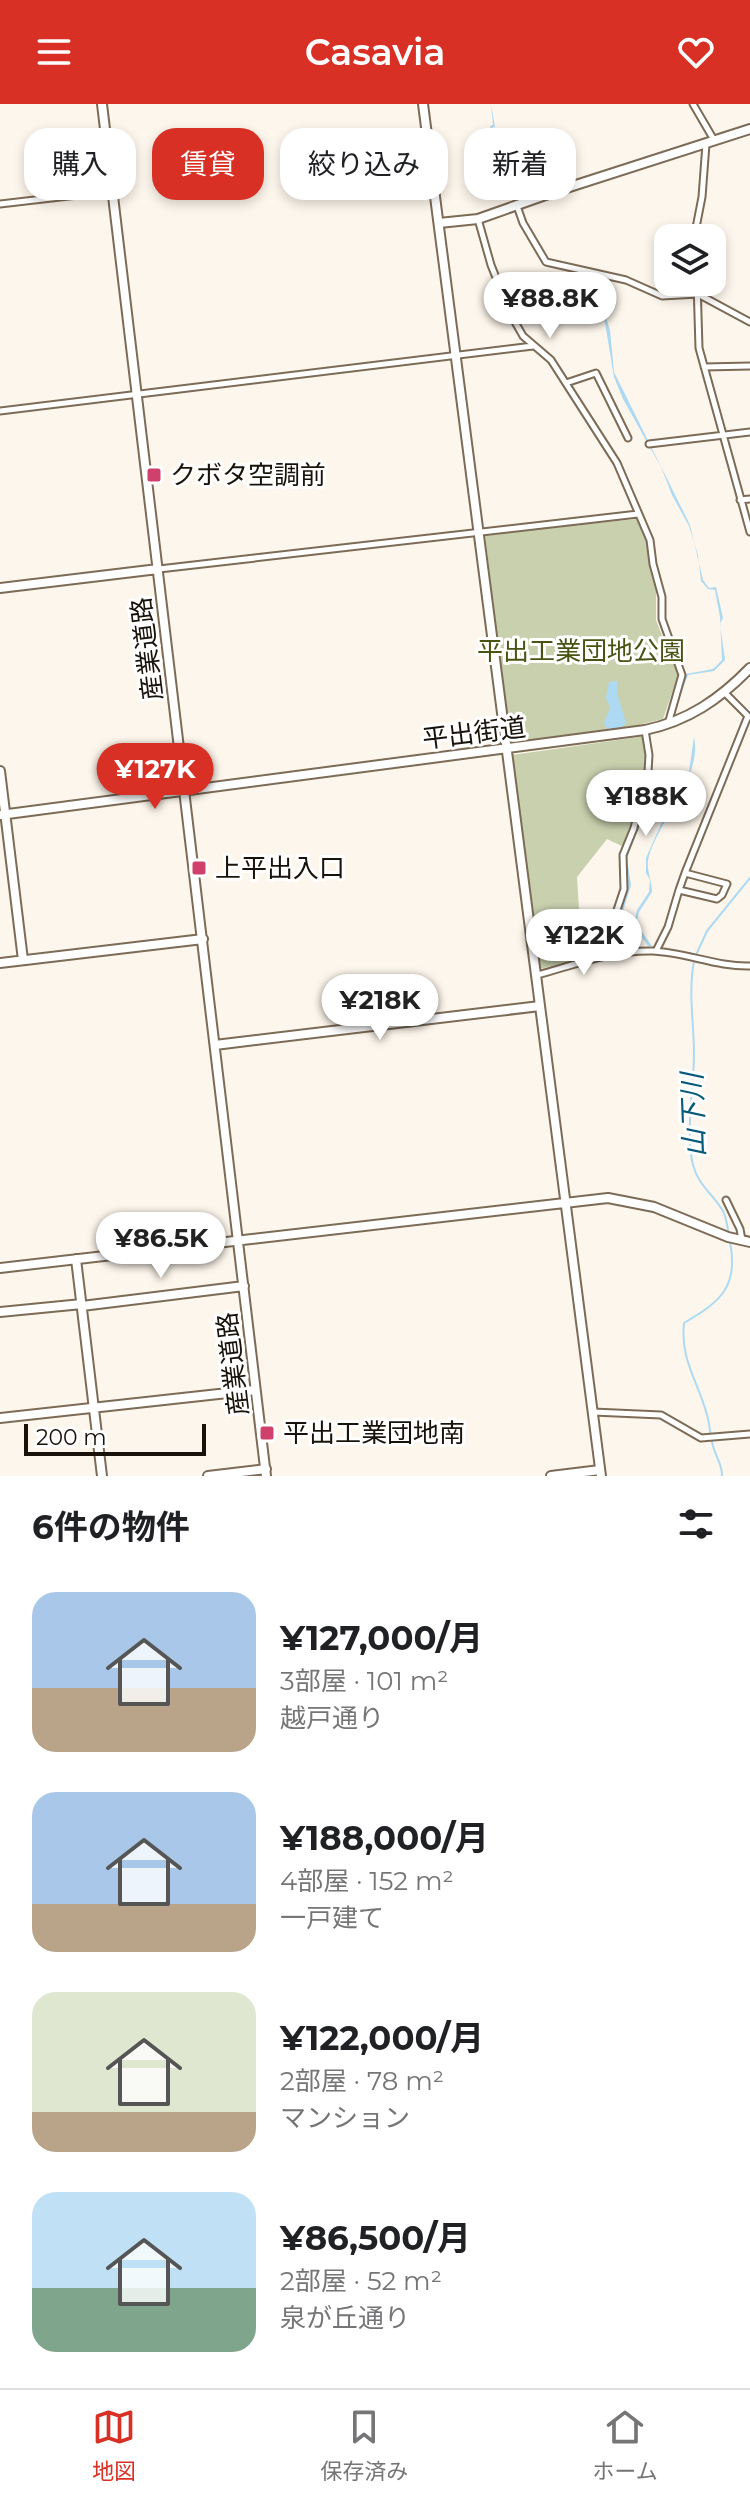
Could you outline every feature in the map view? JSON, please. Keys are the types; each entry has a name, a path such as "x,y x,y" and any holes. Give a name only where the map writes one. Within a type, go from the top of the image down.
{"street":[{"name":"産業道路","path":"102,104 105,128"},
{"path":"423,104 600,1473 551,1476"},
{"path":"693,104 710,142 697,224"},
{"path":"439,223 478,219 750,129"},
{"path":"0,204 34,200"},
{"name":"産業道路","path":"113,200 266,1473"},
{"path":"517,206 523,223 546,262 626,280 654,292"},
{"path":"478,219 505,302 523,336 551,360 622,472 650,540 662,597 662,619 682,675 668,725"},
{"path":"698,296 697,332 704,367 750,532"},
{"path":"702,296 750,322"},
{"path":"0,411 534,346"},
{"path":"704,367 750,366"},
{"path":"566,383 596,373 628,438"},
{"path":"649,444 750,432"},
{"path":"740,500 750,499"},
{"path":"0,588 638,514"},
{"name":"平出街道","path":"3,815 645,730 690,716 725,693 749,671"},
{"path":"656,951 749,717 725,693"},
{"path":"627,952 616,927 615,916 624,889 623,855 634,828 648,772 645,730"},
{"path":"0,771 23,960"},
{"path":"679,890 717,899 727,884 685,873"},
{"path":"0,963 203,939"},
{"path":"536,975 627,952 656,951 750,966"},
{"path":"215,1045 540,1006"},
{"path":"0,1268 608,1198 632,1201 746,1242"},
{"path":"726,1200 746,1242"},
{"path":"76,1259 102,1476"},
{"path":"0,1312 244,1286"},
{"path":"0,1418 255,1390"},
{"path":"592,1412 661,1415 701,1438 750,1434"},
{"path":"208,1476 266,1473"}],"green space":[{"name":"平出工業団地公園","path":"637,519 648,544 656,593 656,620 678,676 663,719 622,729 509,743 485,534"},
{"path":"646,736 646,779 626,848 607,839 577,877 582,958 540,969 512,755"}],"water":[{"path":"512,200 521,223 547,267 519,223"},
{"path":"572,298 601,303 610,330 614,372 690,525 694,543 661,467 614,377 603,311"},
{"path":"699,563 703,580 709,588 716,587 723,618 720,623 715,590 708,589 701,581"},
{"path":"720,628 725,660 714,671 688,675 671,715 686,674 713,669 722,660"},
{"path":"617,681 617,693 626,723 620,729 607,729 604,723 610,708 606,698 609,682"},
{"path":"694,737 695,751 687,781 654,842 648,860 652,892 639,912 636,924 652,946 648,946 635,927 621,927 618,918 628,885 625,857 640,822 627,858 631,885 621,918 623,926 634,925 637,910 649,892 646,858 669,806 689,772"}],"waterway":[{"name":"山下川","path":"696,955 707,931 750,878"},
{"name":"山下川","path":"694,961 691,985 694,1054 691,1152 698,1178 723,1211 729,1235"},
{"name":"山下川","path":"722,1476 683,1336 684,1323 708,1308 724,1292 732,1271 730,1242"}],"place":[{"name":"クボタ空調前","path":"154,475"},
{"name":"上平出入口","path":"199,868"},
{"name":"平出工業団地南","path":"267,1433"}]}
